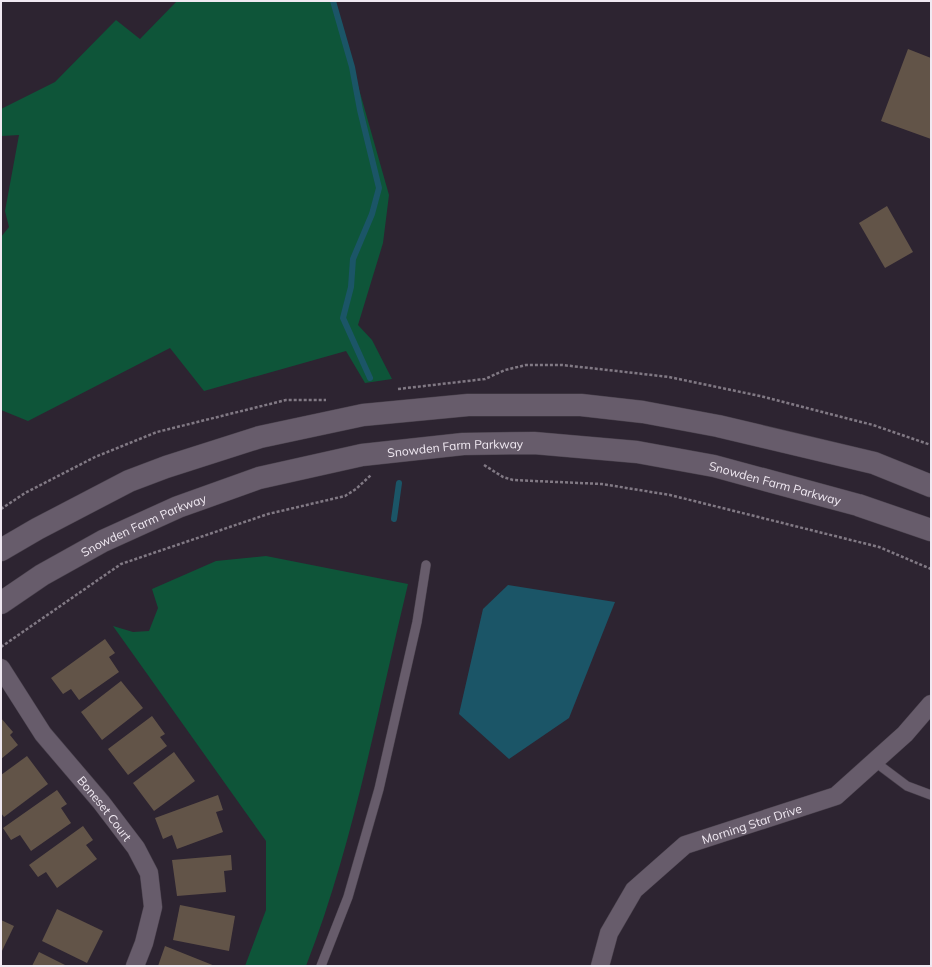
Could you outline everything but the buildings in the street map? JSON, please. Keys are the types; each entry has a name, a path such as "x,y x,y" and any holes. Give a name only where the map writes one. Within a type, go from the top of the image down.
{"main road":[{"path":"1,550 43,525 129,481 166,467 260,437 363,415 468,404 581,405 651,414 718,426 874,463 931,486"},
{"name":"Snowden Farm Parkway","path":"1,603 42,575 102,540 178,507 259,478 362,455 463,444 534,443 637,452 714,466 858,505 931,530"}],"street":[{"name":"Boneset Court","path":"1,668 43,734 101,802 136,848 149,873 153,906 144,943 135,966"},
{"name":"Morning Star Drive","path":"600,966 609,933 634,890 685,845 836,796 905,734 931,704"}],"lane":[{"path":"321,966 348,897 369,824 417,622 426,565"},
{"path":"875,762 907,786 931,795"}],"path":[{"path":"478,464 483,464 503,477 513,480 602,484 670,495 879,547 931,569"},
{"path":"1,647 121,564 268,514 345,496 356,489 372,474"}],"green space":[{"path":"177,1 334,1 389,195 383,243 358,325 372,340 392,379 365,383 346,351 204,391 170,348 28,421 1,410 1,237 9,227 5,211 19,135 1,136 1,109 55,82 116,20 140,39"},
{"path":"266,556 408,584 375,729 351,825 323,920 306,966 245,966 266,910 266,841 113,626 133,632 149,631 158,608 152,589 216,561"}],"water":[{"path":"508,585 615,602 569,718 509,759 459,714 483,609"}],"waterway":[{"path":"333,1 352,67 360,110 379,188 372,214 353,259 351,287 343,318 370,378"},
{"path":"394,519 399,483"}]}
